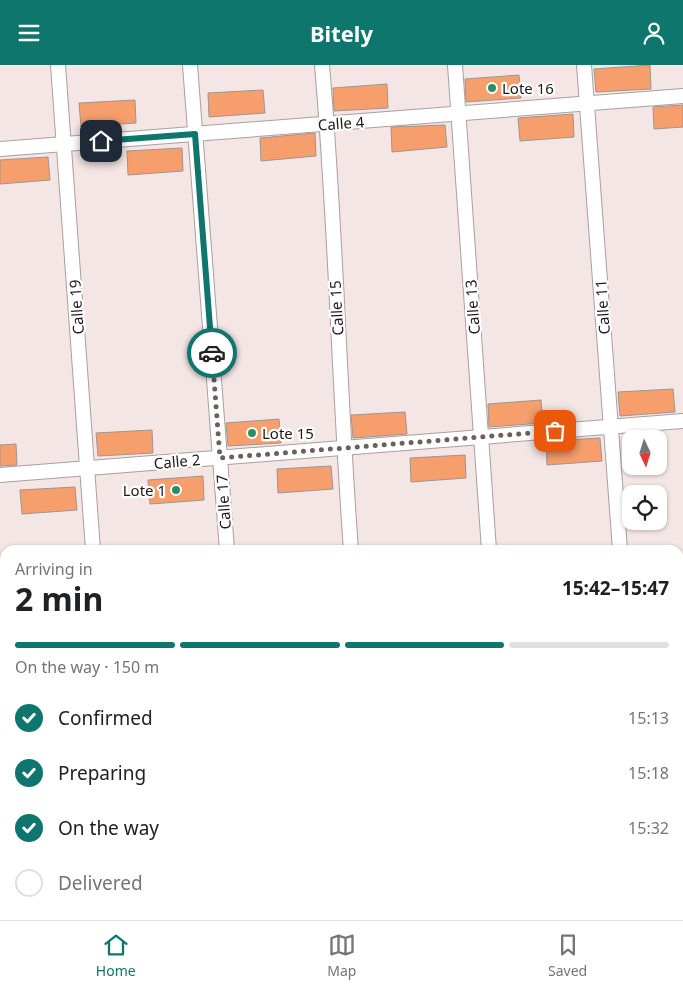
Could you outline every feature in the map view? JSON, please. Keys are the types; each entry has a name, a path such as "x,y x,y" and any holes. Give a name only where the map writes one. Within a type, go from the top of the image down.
{"street":[{"name":"Calle 19","path":"58,65 94,545"},
{"name":"Calle 17","path":"190,65 227,545"},
{"name":"Calle 15","path":"322,65 327,124 343,447 351,545"},
{"name":"Calle 13","path":"455,65 489,545"},
{"name":"Calle 11","path":"584,65 620,545"},
{"name":"Calle 4","path":"0,149 683,96"},
{"name":"Calle 2","path":"0,475 683,421"}],"building":[{"name":"Lote 16","path":"650,65 651,89 596,92 594,69"},
{"name":"Lote 16","path":"519,75 521,98 466,102 465,79"},
{"path":"387,84 388,108 334,111 333,88"},
{"path":"263,90 265,113 209,117 208,93"},
{"path":"135,100 136,123 81,127 79,103"},
{"path":"683,105 683,127 654,129 653,107"},
{"path":"573,114 574,137 520,141 518,118"},
{"path":"445,125 447,147 392,152 391,127"},
{"path":"315,133 316,156 261,161 260,138"},
{"path":"182,148 183,171 128,175 127,151"},
{"path":"48,157 50,180 0,184 0,160"},
{"path":"673,389 675,412 620,416 618,392"},
{"path":"541,400 543,423 489,427 488,404"},
{"name":"Lote 15","path":"405,412 407,434 353,438 351,415"},
{"name":"Lote 15","path":"279,419 281,443 228,446 226,423"},
{"path":"152,430 153,453 98,456 96,433"},
{"path":"600,438 602,461 547,465 546,441"},
{"path":"16,444 17,465 0,466 0,445"},
{"path":"465,455 466,478 411,482 410,458"},
{"path":"331,466 333,489 278,493 277,469"},
{"name":"Lote 1","path":"203,476 204,500 150,504 148,480"},
{"path":"75,487 77,510 22,514 20,490"}],"way so far":[{"path":"212,353 220,458 555,431"}],"place":[{"name":"Lote 16","path":"492,88"},
{"name":"Lote 15","path":"252,433"},
{"name":"Lote 1","path":"176,490"}],"route":[{"path":"101,141 195,134 212,353"}]}
